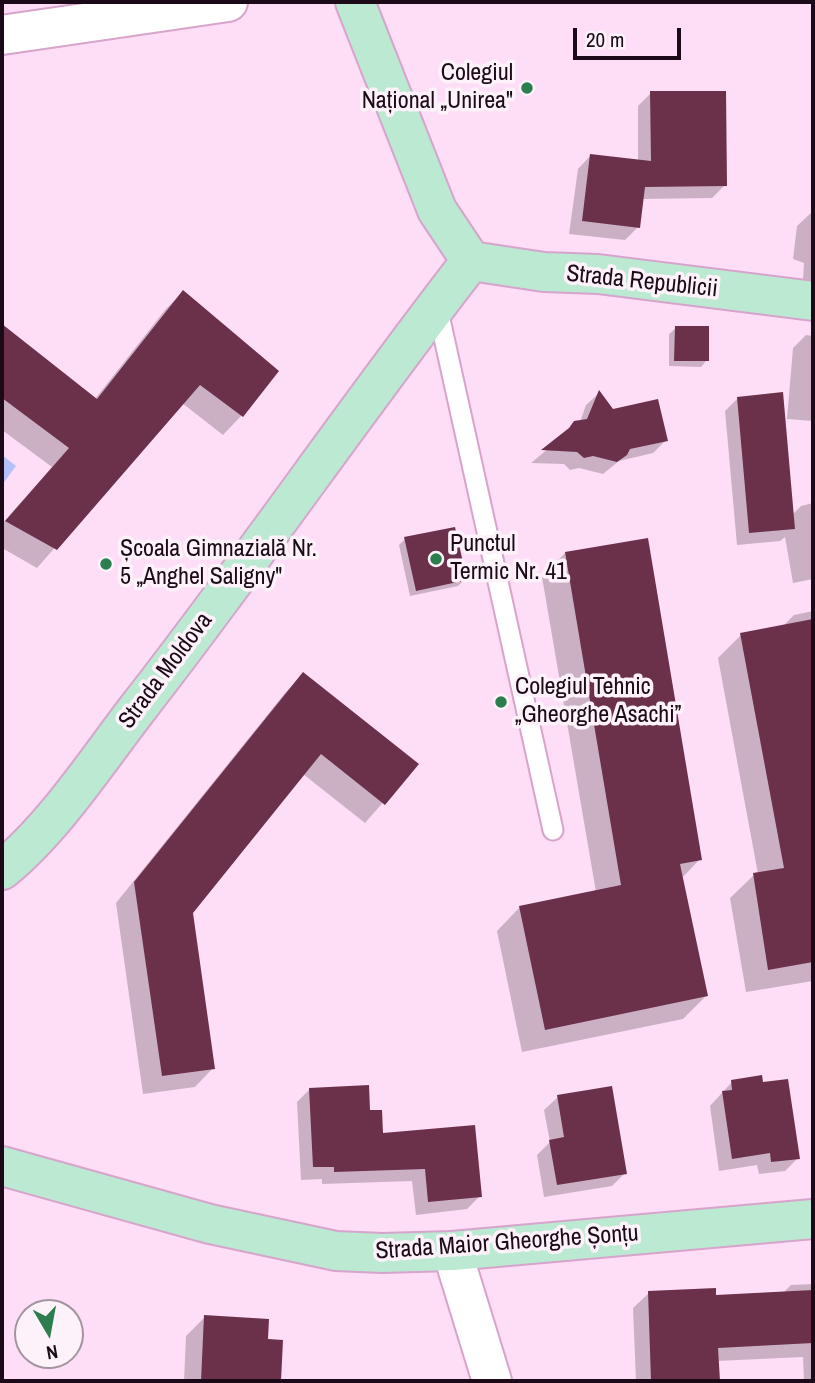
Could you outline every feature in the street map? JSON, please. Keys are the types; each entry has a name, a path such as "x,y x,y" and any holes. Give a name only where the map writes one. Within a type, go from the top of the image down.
{"main road":[{"path":"355,2 437,210 471,261"},
{"name":"Strada Republicii","path":"471,261 544,272 598,274 813,302"},
{"name":"Strada Moldova","path":"2,870 17,858 53,818 163,677 409,339 471,261"},
{"name":"Strada Maior Gheorghe Șonțu","path":"2,1167 270,1238 336,1251 452,1251 813,1219"}],"street":[{"path":"2,35 228,2"},
{"path":"452,1251 492,1381"}],"lane":[{"path":"437,305 553,830"}],"shaded area":[{"path":"2,455 16,466 2,485"}],"building":[{"path":"650,91 726,91 727,186 645,187 640,228 582,221 590,154 651,161"},
{"path":"183,290 279,371 243,417 200,385 57,550 5,521 69,448 2,398 2,324 97,399"},
{"path":"675,326 709,326 709,361 674,361"},
{"path":"599,390 613,409 658,399 668,441 630,449 627,455 617,462 593,456 584,458 577,452 541,450 574,421 587,419"},
{"path":"783,392 795,529 749,533 737,397"},
{"name":"Punctul Termic Nr. 41","path":"455,527 467,580 416,591 404,537"},
{"path":"648,538 702,860 680,864 708,996 545,1030 519,906 621,885 565,552"},
{"path":"813,619 813,962 768,970 753,873 784,868 740,633"},
{"path":"303,672 419,764 385,805 321,754 193,913 215,1069 162,1076 134,882"},
{"path":"762,1075 763,1082 788,1079 800,1159 771,1162 770,1153 732,1159 722,1091 732,1090 731,1080"},
{"path":"369,1085 370,1110 382,1110 383,1133 475,1125 482,1197 428,1202 425,1169 334,1172 334,1167 313,1167 309,1088"},
{"path":"612,1086 627,1174 557,1185 549,1140 564,1137 557,1095"},
{"path":"716,1288 716,1295 813,1290 813,1343 718,1348 720,1381 651,1381 648,1291"},
{"path":"204,1315 269,1319 268,1339 283,1340 281,1381 201,1381"}],"place":[{"name":"Colegiul Național „Unirea\"","path":"527,88"},
{"name":"Punctul Termic Nr. 41","path":"436,559"},
{"name":"Școala Gimnazială Nr. 5 „Anghel Saligny\"","path":"106,564"},
{"name":"Colegiul Tehnic „Gheorghe Asachi”","path":"501,702"}]}
